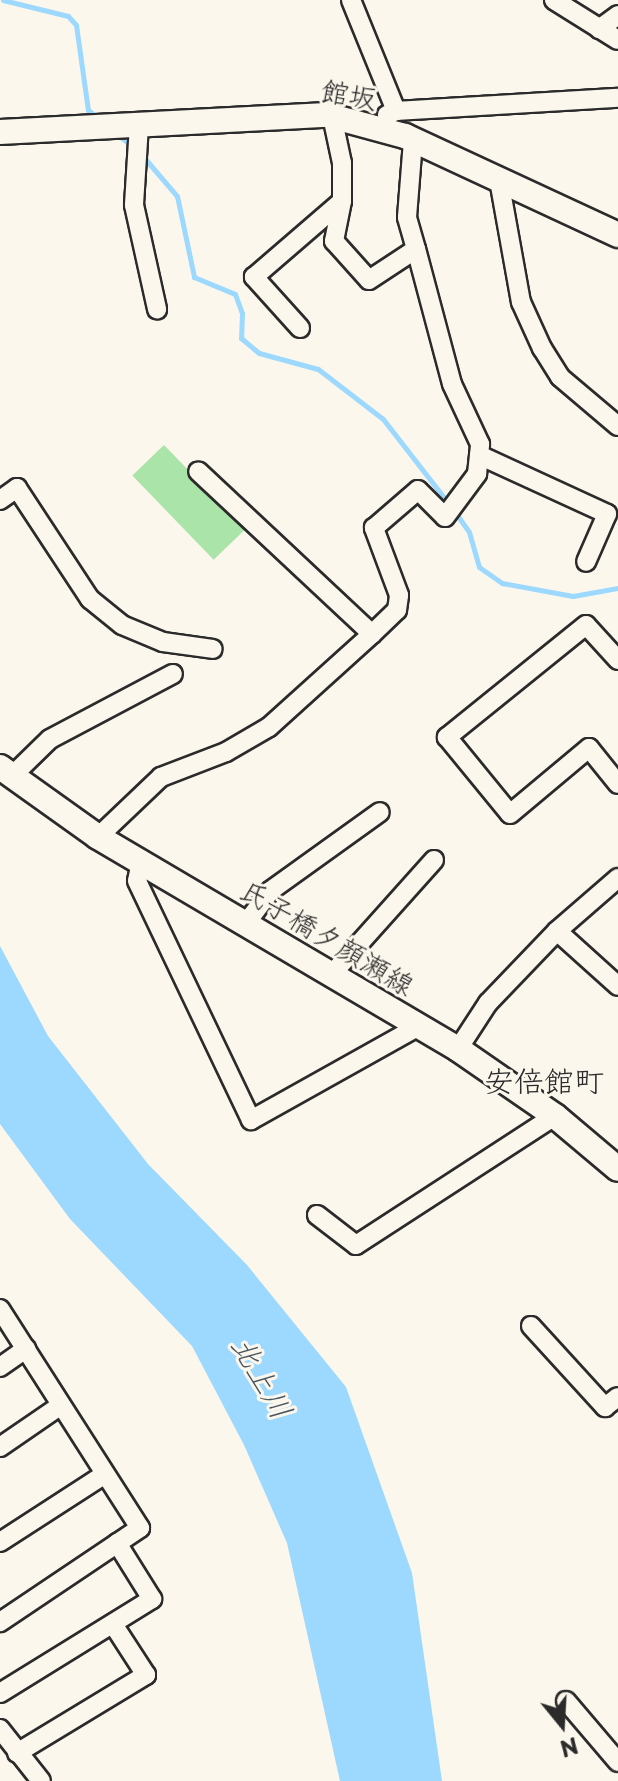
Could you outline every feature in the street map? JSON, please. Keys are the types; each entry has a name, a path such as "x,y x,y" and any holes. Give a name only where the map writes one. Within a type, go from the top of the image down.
{"main road":[{"name":"館坂","path":"0,132 332,116 413,141 618,235"},
{"name":"氏子橋夕顔瀬線","path":"6,772 98,837 458,1049 555,1116 618,1169"}],"street":[{"path":"351,0 396,111"},
{"path":"554,0 618,40"},
{"path":"599,29 618,15"},
{"path":"368,126 396,111 618,98"},
{"path":"332,116 342,163 342,201 334,241 369,280 416,249"},
{"path":"131,125 134,205 157,309"},
{"path":"98,837 161,777 226,752 269,727 372,634 397,610 399,595 374,528 418,490 445,517 477,474 480,444 452,384 407,217 413,141"},
{"path":"499,180 521,302 542,348 560,377 618,426"},
{"path":"300,328 254,277 342,201"},
{"path":"479,455 607,514 586,562"},
{"path":"198,471 372,634"},
{"path":"0,500 17,488 90,599 122,625 163,642 213,649"},
{"path":"618,660 586,625 447,737 510,814 589,748 618,784"},
{"path":"6,772 50,739 173,674"},
{"path":"247,922 270,891 380,812"},
{"path":"332,974 434,860"},
{"path":"141,862 137,881 251,1120 419,1026"},
{"path":"458,1049 488,1003 557,931 618,878"},
{"path":"557,931 618,986"},
{"path":"317,1215 356,1245 555,1116"},
{"path":"0,1309 140,1528 0,1622"},
{"path":"531,1326 605,1407 618,1397"},
{"path":"0,1367 26,1349"},
{"path":"0,1447 61,1405"},
{"path":"0,1542 105,1474"},
{"path":"0,1693 152,1599 117,1543"},
{"path":"17,1753 146,1675 113,1624"},
{"path":"566,1701 618,1762"},
{"path":"0,1729 41,1781"}],"green space":[{"path":"164,445 245,529 214,560 132,476"}],"water":[{"name":"北上川","path":"0,946 48,1036 148,1164 247,1265 346,1387 412,1573 442,1781 340,1781 287,1543 244,1445 192,1346 70,1219 0,1124"}],"waterway":[{"path":"3,0 68,16 76,25 88,110 97,117"},
{"path":"117,134 134,148"},
{"path":"141,154 177,196 194,277 235,294 242,313 241,338 259,353 318,369 383,419 449,504"},
{"path":"455,512 469,532 479,567 502,583 573,596 618,588"}],"district":[{"name":"安倍館町","path":"544,1080"}]}
